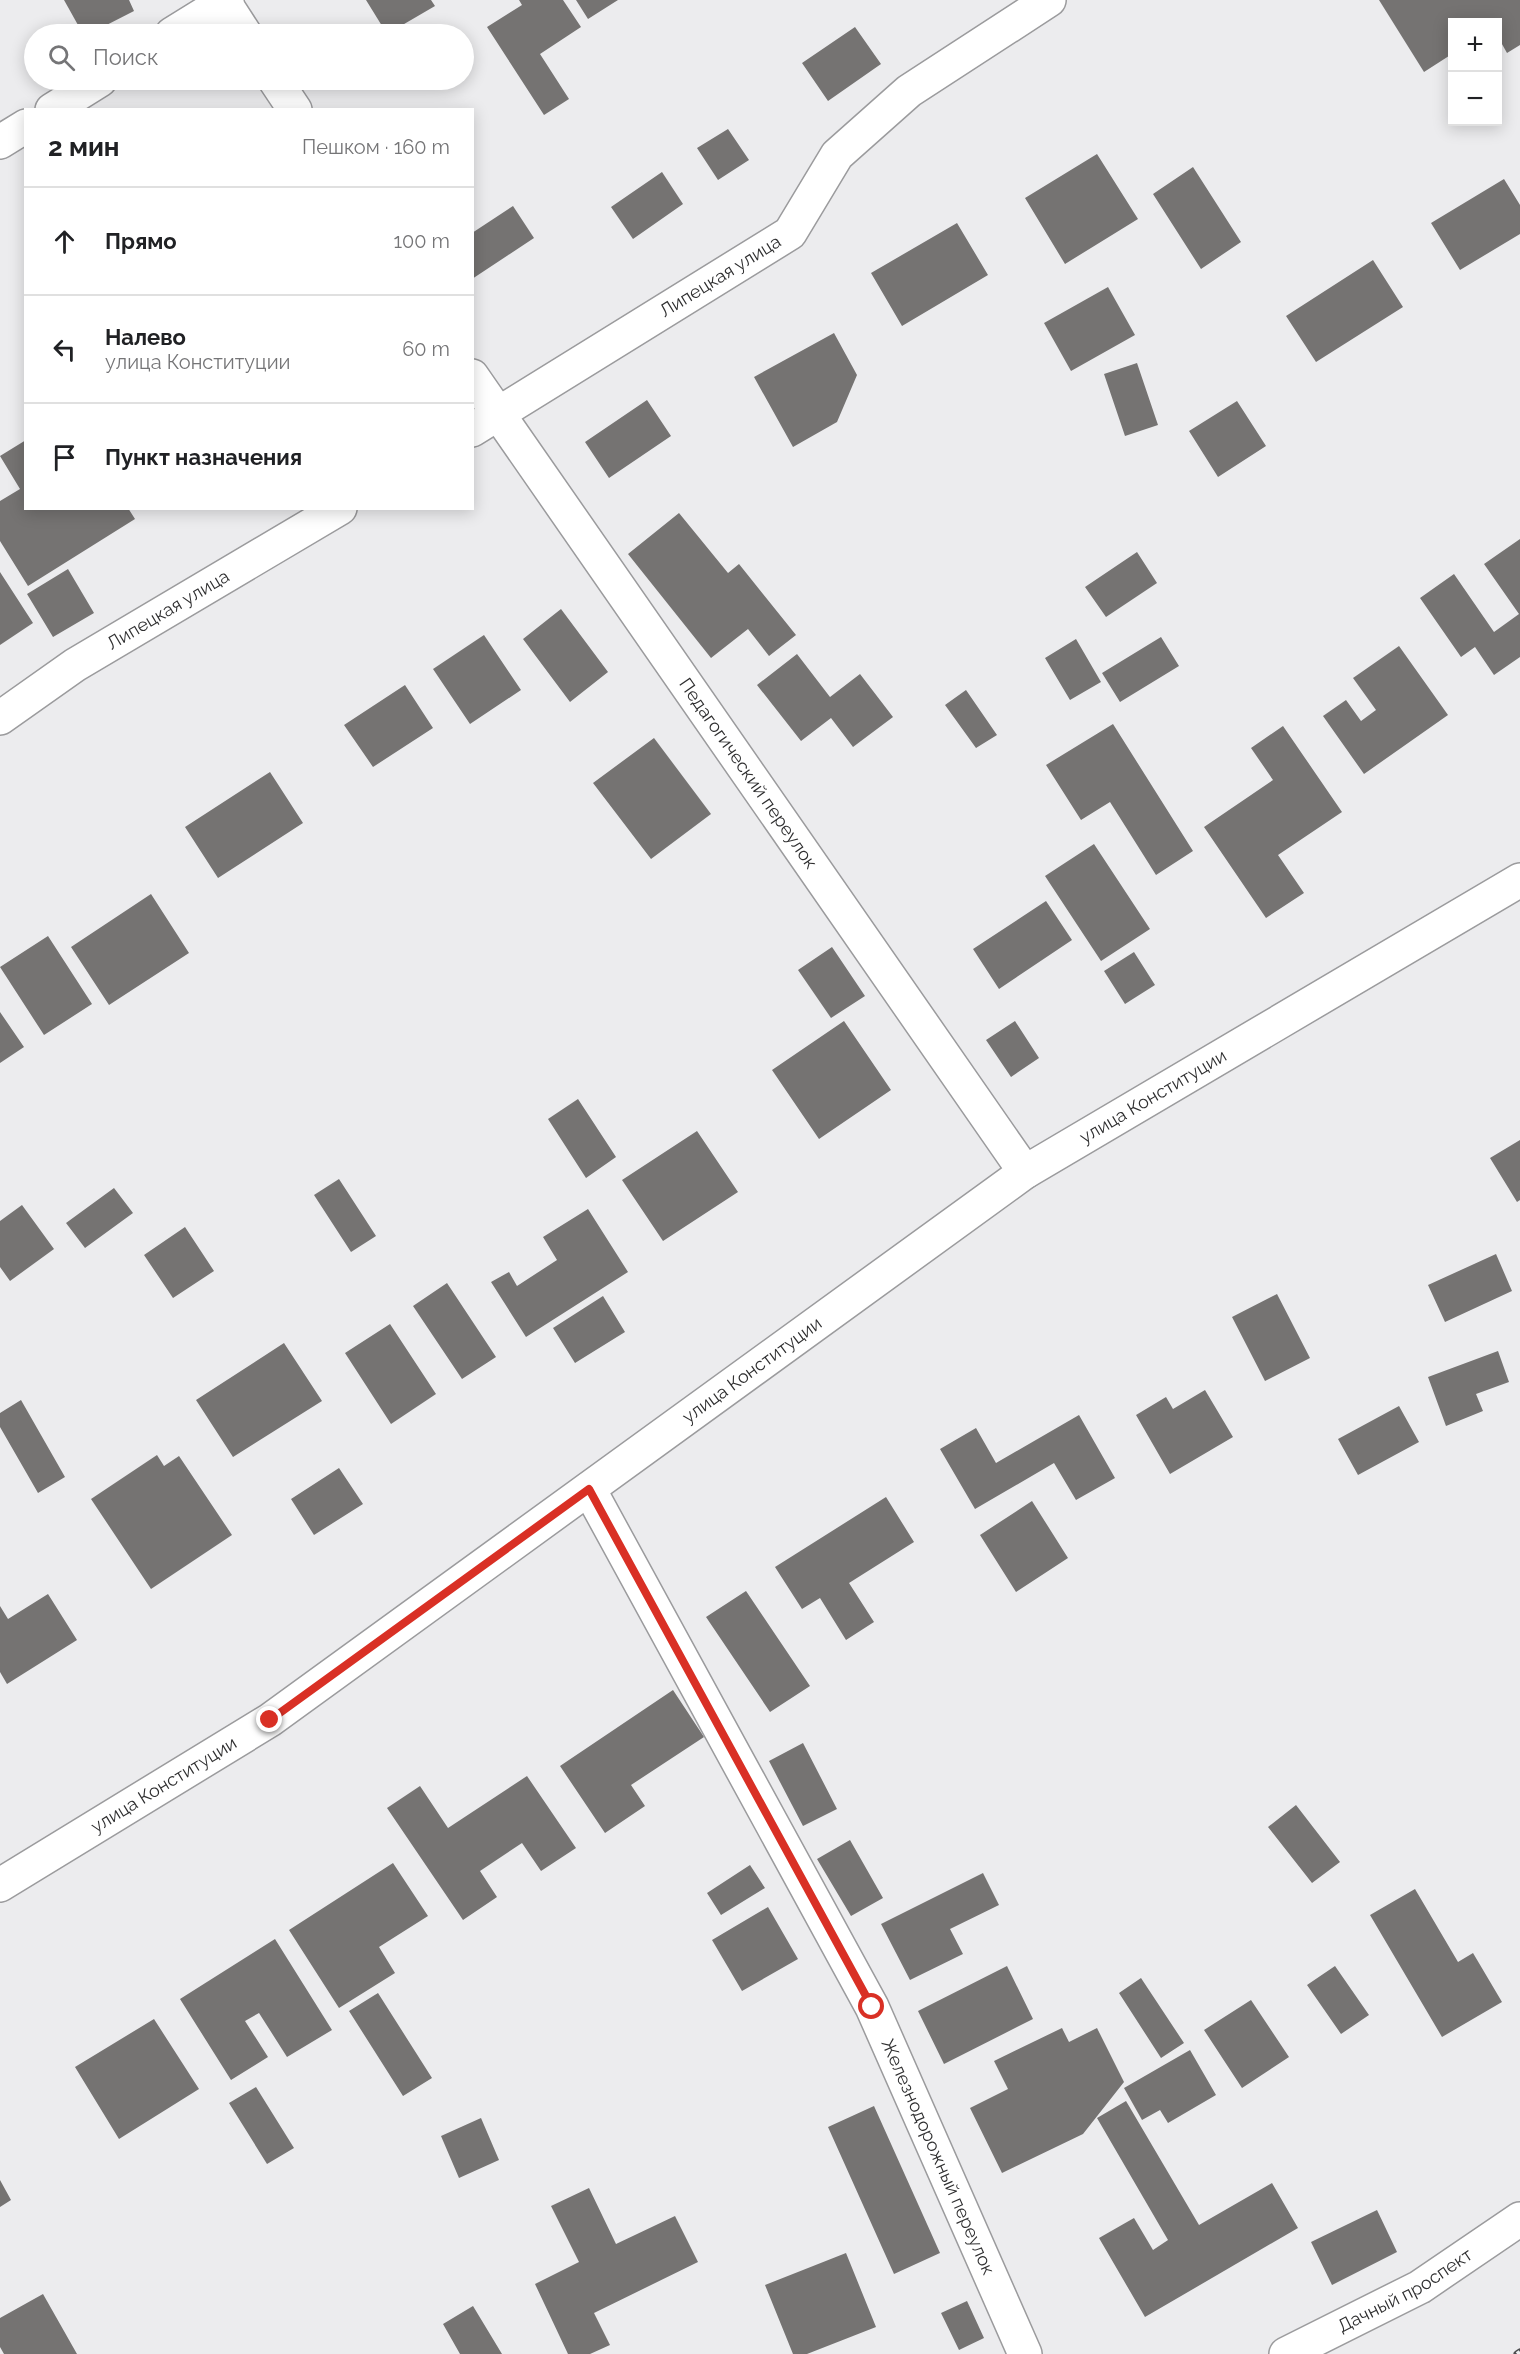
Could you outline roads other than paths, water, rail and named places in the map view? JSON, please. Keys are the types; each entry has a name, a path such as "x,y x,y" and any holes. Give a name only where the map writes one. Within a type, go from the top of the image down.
{"street":[{"name":"Липецкая улица","path":"485,423 790,233 837,154 909,91 1049,0"},
{"path":"188,24 225,1 240,24"},
{"path":"55,108 84,90"},
{"path":"282,90 294,108"},
{"path":"0,142 24,127"},
{"name":"Педагогический переулок","path":"474,383 485,423 1025,1172"},
{"name":"Липецкая улица","path":"0,718 75,665 337,510"},
{"name":"улица Конституции","path":"0,1885 270,1720 1025,1172 1520,880"},
{"name":"Железнодорожный переулок","path":"589,1489 872,2007 1025,2354"},
{"name":"Дачный проспект","path":"1287,2354 1420,2287 1520,2219"}]}
